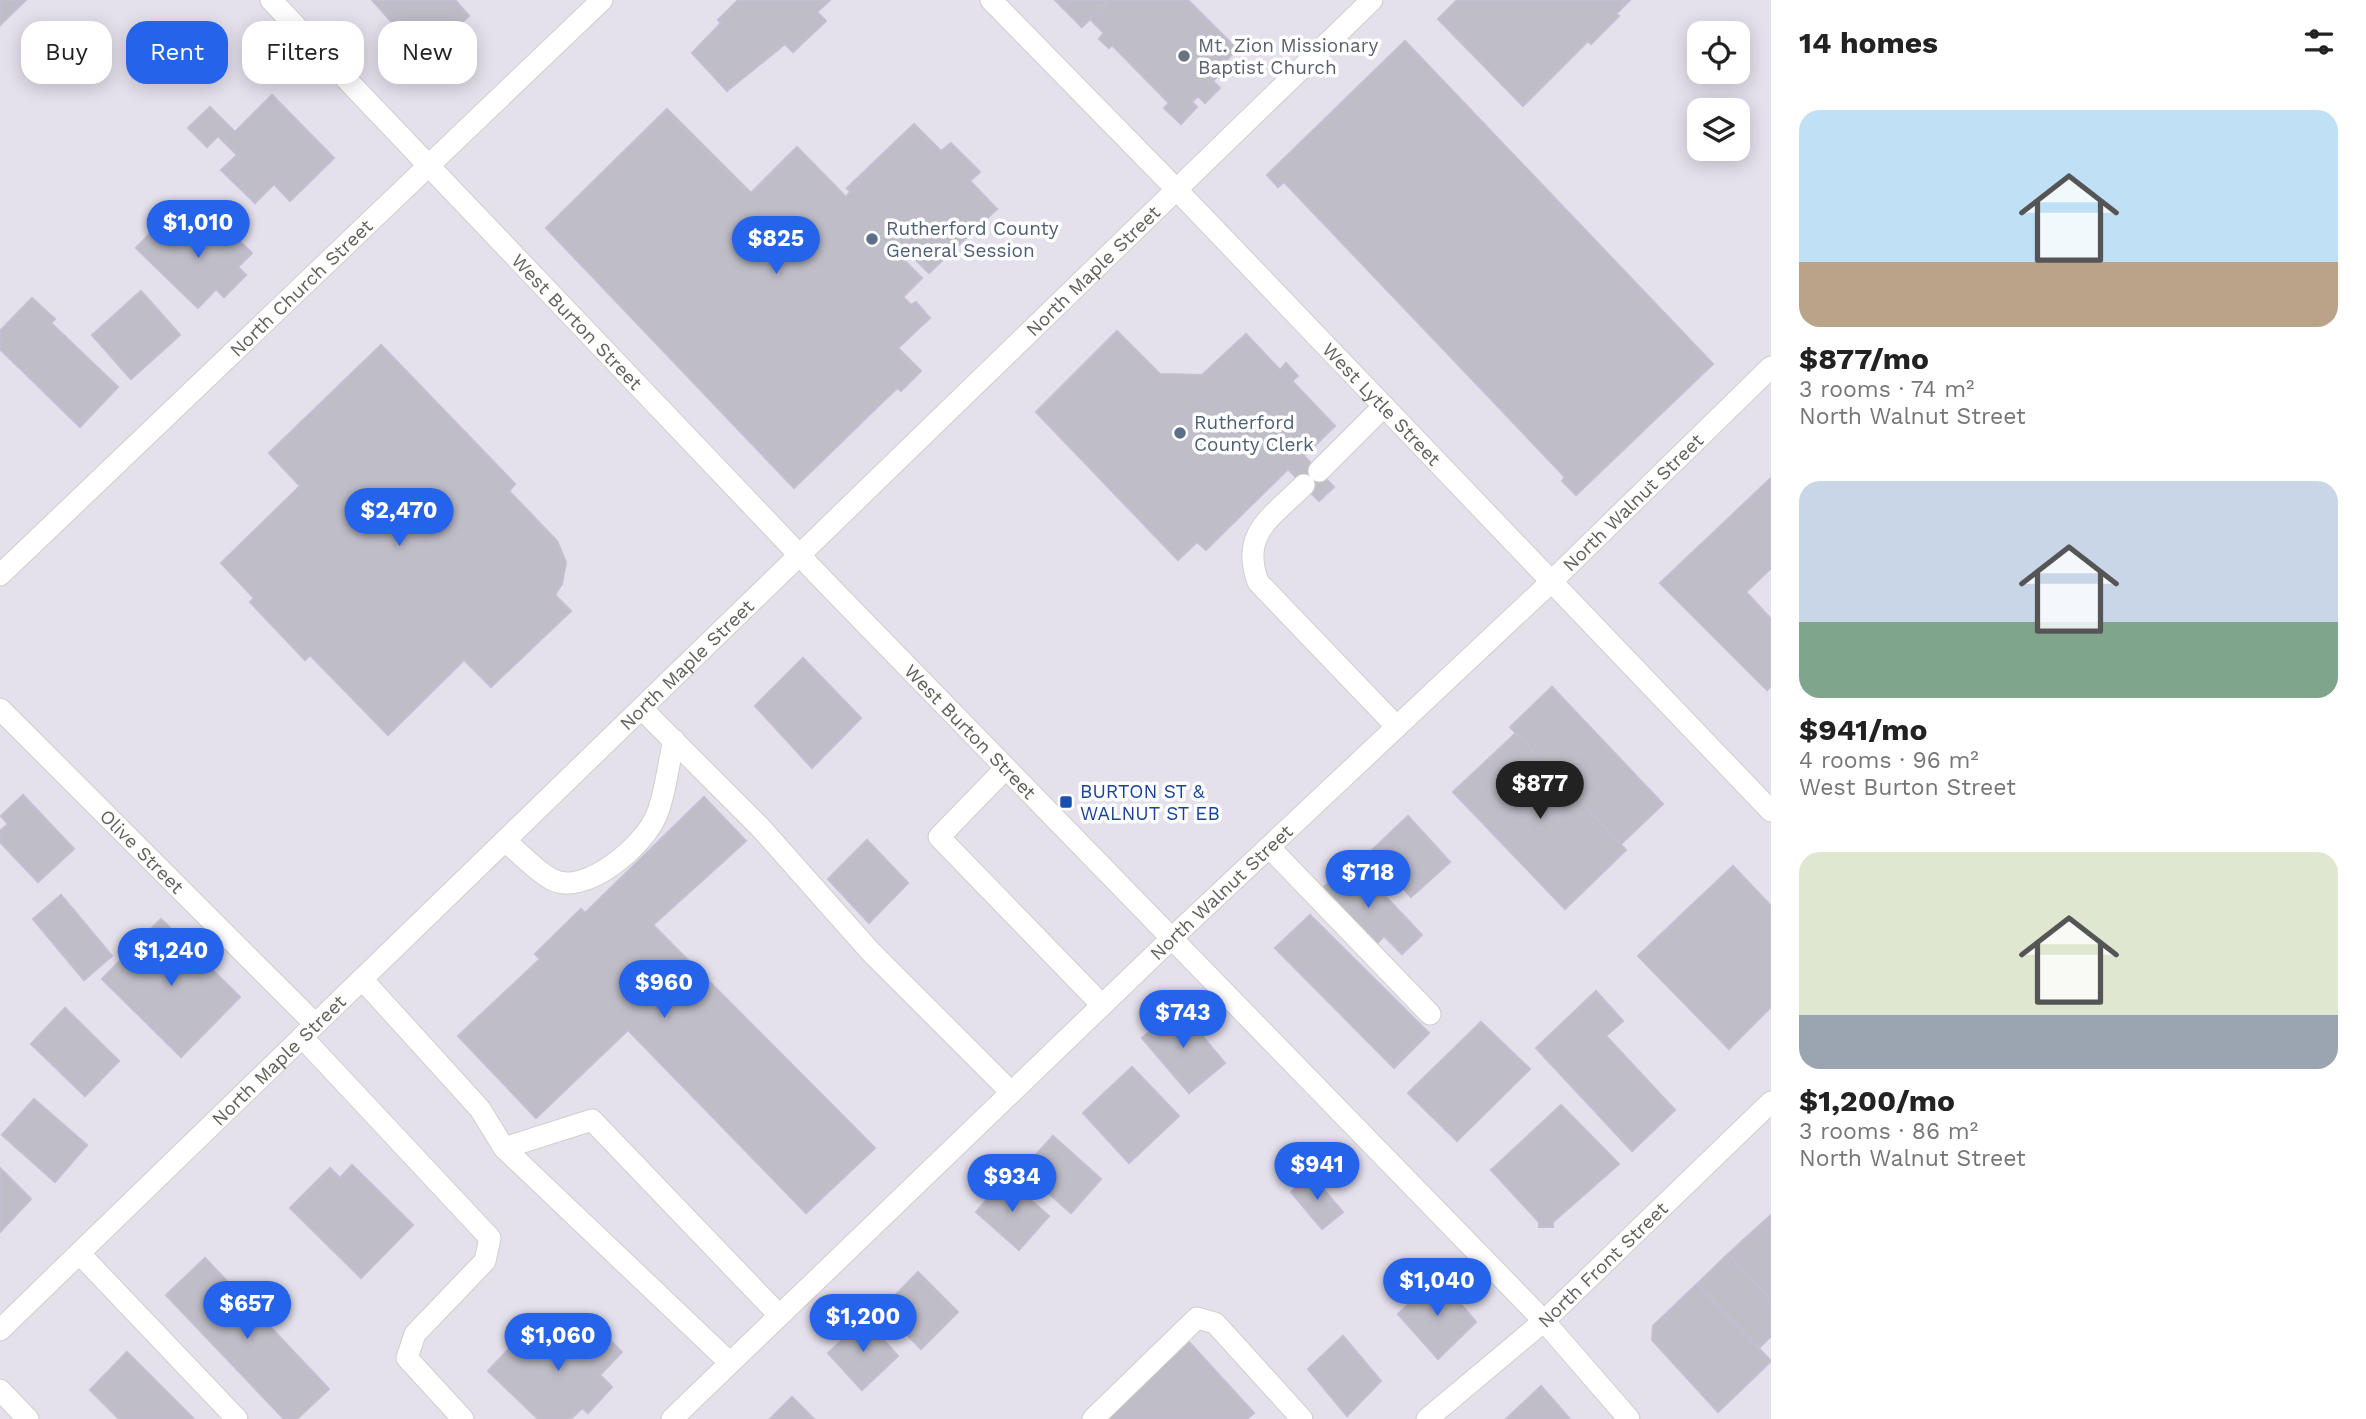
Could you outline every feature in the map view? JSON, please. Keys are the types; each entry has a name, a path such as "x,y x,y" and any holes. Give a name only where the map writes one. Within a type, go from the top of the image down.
{"street":[{"name":"West Burton Street","path":"271,0 800,556 1544,1321 1629,1419"},
{"name":"North Church Street","path":"0,575 602,0"},
{"name":"West Lytle Street","path":"991,0 1178,191 1771,811"},
{"name":"North Maple Street","path":"0,1330 1178,191 1372,0"},
{"name":"North Walnut Street","path":"672,1419 778,1314 1171,939 1552,581 1771,367"},
{"path":"1384,406 1254,538 1251,563 1258,582 1397,727"},
{"name":"Olive Street","path":"0,709 309,1031 490,1238 485,1261 415,1334 407,1358 463,1419"},
{"path":"642,709 760,827 870,951 1011,1092"},
{"path":"505,841 552,880 582,883 600,876 632,847 657,817 674,740"},
{"path":"1006,768 940,838 1102,1005"},
{"path":"1269,847 1430,1014"},
{"path":"362,979 480,1108 504,1148 729,1362"},
{"name":"North Front Street","path":"1427,1419 1544,1321 1771,1102"},
{"path":"504,1148 592,1120 778,1314"},
{"path":"79,1253 237,1419"},
{"path":"1093,1419 1198,1318 1215,1323 1302,1419"},
{"path":"0,1390 28,1419"}],"building":[{"path":"0,0 26,0 0,25"},
{"path":"372,0 455,0 469,16 464,21 391,21"},
{"path":"738,0 830,0 817,12 826,21 793,52 785,44 727,91 692,53 721,23 718,20"},
{"path":"1055,0 1071,0 1063,8"},
{"path":"1071,0 1109,0 1082,27 1063,8"},
{"path":"1109,0 1188,0 1237,49 1227,60 1230,63 1213,81 1220,88 1205,103 1198,96 1192,102 1197,107 1181,124 1164,108 1169,103 1112,45 1109,48 1099,39 1104,33 1090,19"},
{"path":"1457,0 1630,0 1616,14 1619,16 1591,44 1588,41 1523,106 1438,19"},
{"path":"1405,41 1713,364 1576,495 1562,481 1565,477 1284,182 1278,187 1267,175"},
{"path":"272,95 334,158 290,201 274,184 255,203 221,170 237,155 218,136 207,147 188,128 210,107 235,132"},
{"path":"667,109 751,193 797,147 846,197 850,192 847,188 914,124 941,151 951,143 980,172 970,181 997,209 929,273 911,255 905,261 922,278 903,297 911,305 916,302 930,318 898,348 921,371 901,391 897,388 794,488 546,228"},
{"path":"212,215 252,253 238,267 246,275 224,297 216,289 198,308 136,248 158,225 181,247"},
{"path":"141,291 180,335 131,379 92,335"},
{"path":"32,298 55,319 51,323 118,387 80,427 0,349 0,331"},
{"path":"1117,331 1160,374 1202,375 1246,334 1280,370 1286,363 1298,376 1292,381 1335,426 1304,456 1334,487 1319,501 1288,469 1206,550 1197,542 1178,560 1036,412"},
{"path":"381,345 515,484 509,491 557,541 566,562 562,584 555,595 571,611 491,687 464,660 388,735 310,655 305,660 250,602 254,598 221,563 300,486 269,453"},
{"path":"1771,478 1771,568 1746,592 1771,619 1771,686 1767,690 1660,583"},
{"path":"803,658 861,718 812,768 755,706"},
{"path":"1552,687 1663,804 1621,844 1510,727"},
{"path":"1516,733 1626,850 1565,909 1453,792"},
{"path":"23,795 74,849 38,882 0,842 0,831 8,824 1,816"},
{"path":"704,797 746,841 653,925 875,1148 806,1213 628,1030 536,1118 458,1036 540,959 535,954 581,909 585,913"},
{"path":"1408,816 1450,862 1411,897 1370,852"},
{"path":"867,840 908,883 869,923 828,879"},
{"path":"1351,860 1422,935 1402,954 1384,936 1371,950 1317,894"},
{"path":"1733,866 1771,906 1771,1007 1729,1049 1638,956"},
{"path":"61,895 112,956 84,980 33,919"},
{"path":"1310,915 1429,1033 1394,1068 1275,948"},
{"path":"161,919 240,997 181,1057 102,979"},
{"path":"1596,991 1623,1021 1606,1036 1675,1110 1632,1151 1536,1048"},
{"path":"1178,1007 1225,1063 1189,1093 1142,1038"},
{"path":"65,1008 119,1061 85,1096 31,1044"},
{"path":"1481,1022 1530,1069 1457,1141 1408,1093"},
{"path":"1132,1067 1179,1116 1129,1163 1083,1113"},
{"path":"34,1099 87,1145 55,1182 2,1135"},
{"path":"1561,1105 1619,1164 1553,1222 1553,1227 1539,1227 1539,1222 1491,1170"},
{"path":"1053,1136 1101,1179 1071,1213 1022,1170"},
{"path":"352,1165 413,1225 361,1278 290,1208 330,1168 340,1178"},
{"path":"0,1168 31,1199 0,1232"},
{"path":"1311,1175 1343,1212 1322,1229 1291,1192"},
{"path":"1006,1178 1049,1216 1019,1250 976,1212"},
{"path":"1771,1215 1771,1234 1761,1224"},
{"path":"1761,1224 1771,1234 1771,1300 1728,1254"},
{"path":"1728,1254 1771,1300 1771,1336 1759,1348 1697,1284"},
{"path":"205,1258 329,1389 297,1419 284,1419 166,1295"},
{"path":"918,1272 958,1312 921,1349 882,1309"},
{"path":"1438,1277 1476,1322 1438,1359 1398,1314"},
{"path":"1697,1284 1771,1361 1718,1412 1652,1340 1653,1326"},
{"path":"865,1319 898,1356 862,1390 828,1353"},
{"path":"589,1320 622,1352 600,1375 612,1387 588,1413 582,1408 571,1419 538,1419 488,1371 525,1332 543,1350 558,1334 567,1342"},
{"path":"1343,1336 1381,1381 1347,1416 1308,1369"},
{"path":"1188,1341 1254,1413 1247,1419 1106,1419"},
{"path":"127,1352 194,1419 119,1419 90,1390"},
{"path":"1541,1386 1570,1419 1506,1419"},
{"path":"792,1397 814,1419 770,1419"}],"place":[{"name":"Mt. Zion Missionary Baptist Church","path":"1184,56"},
{"name":"Rutherford County General Session","path":"872,239"},
{"name":"Rutherford County Clerk","path":"1180,433"},
{"name":"BURTON ST & WALNUT ST EB","path":"1066,802"}]}
